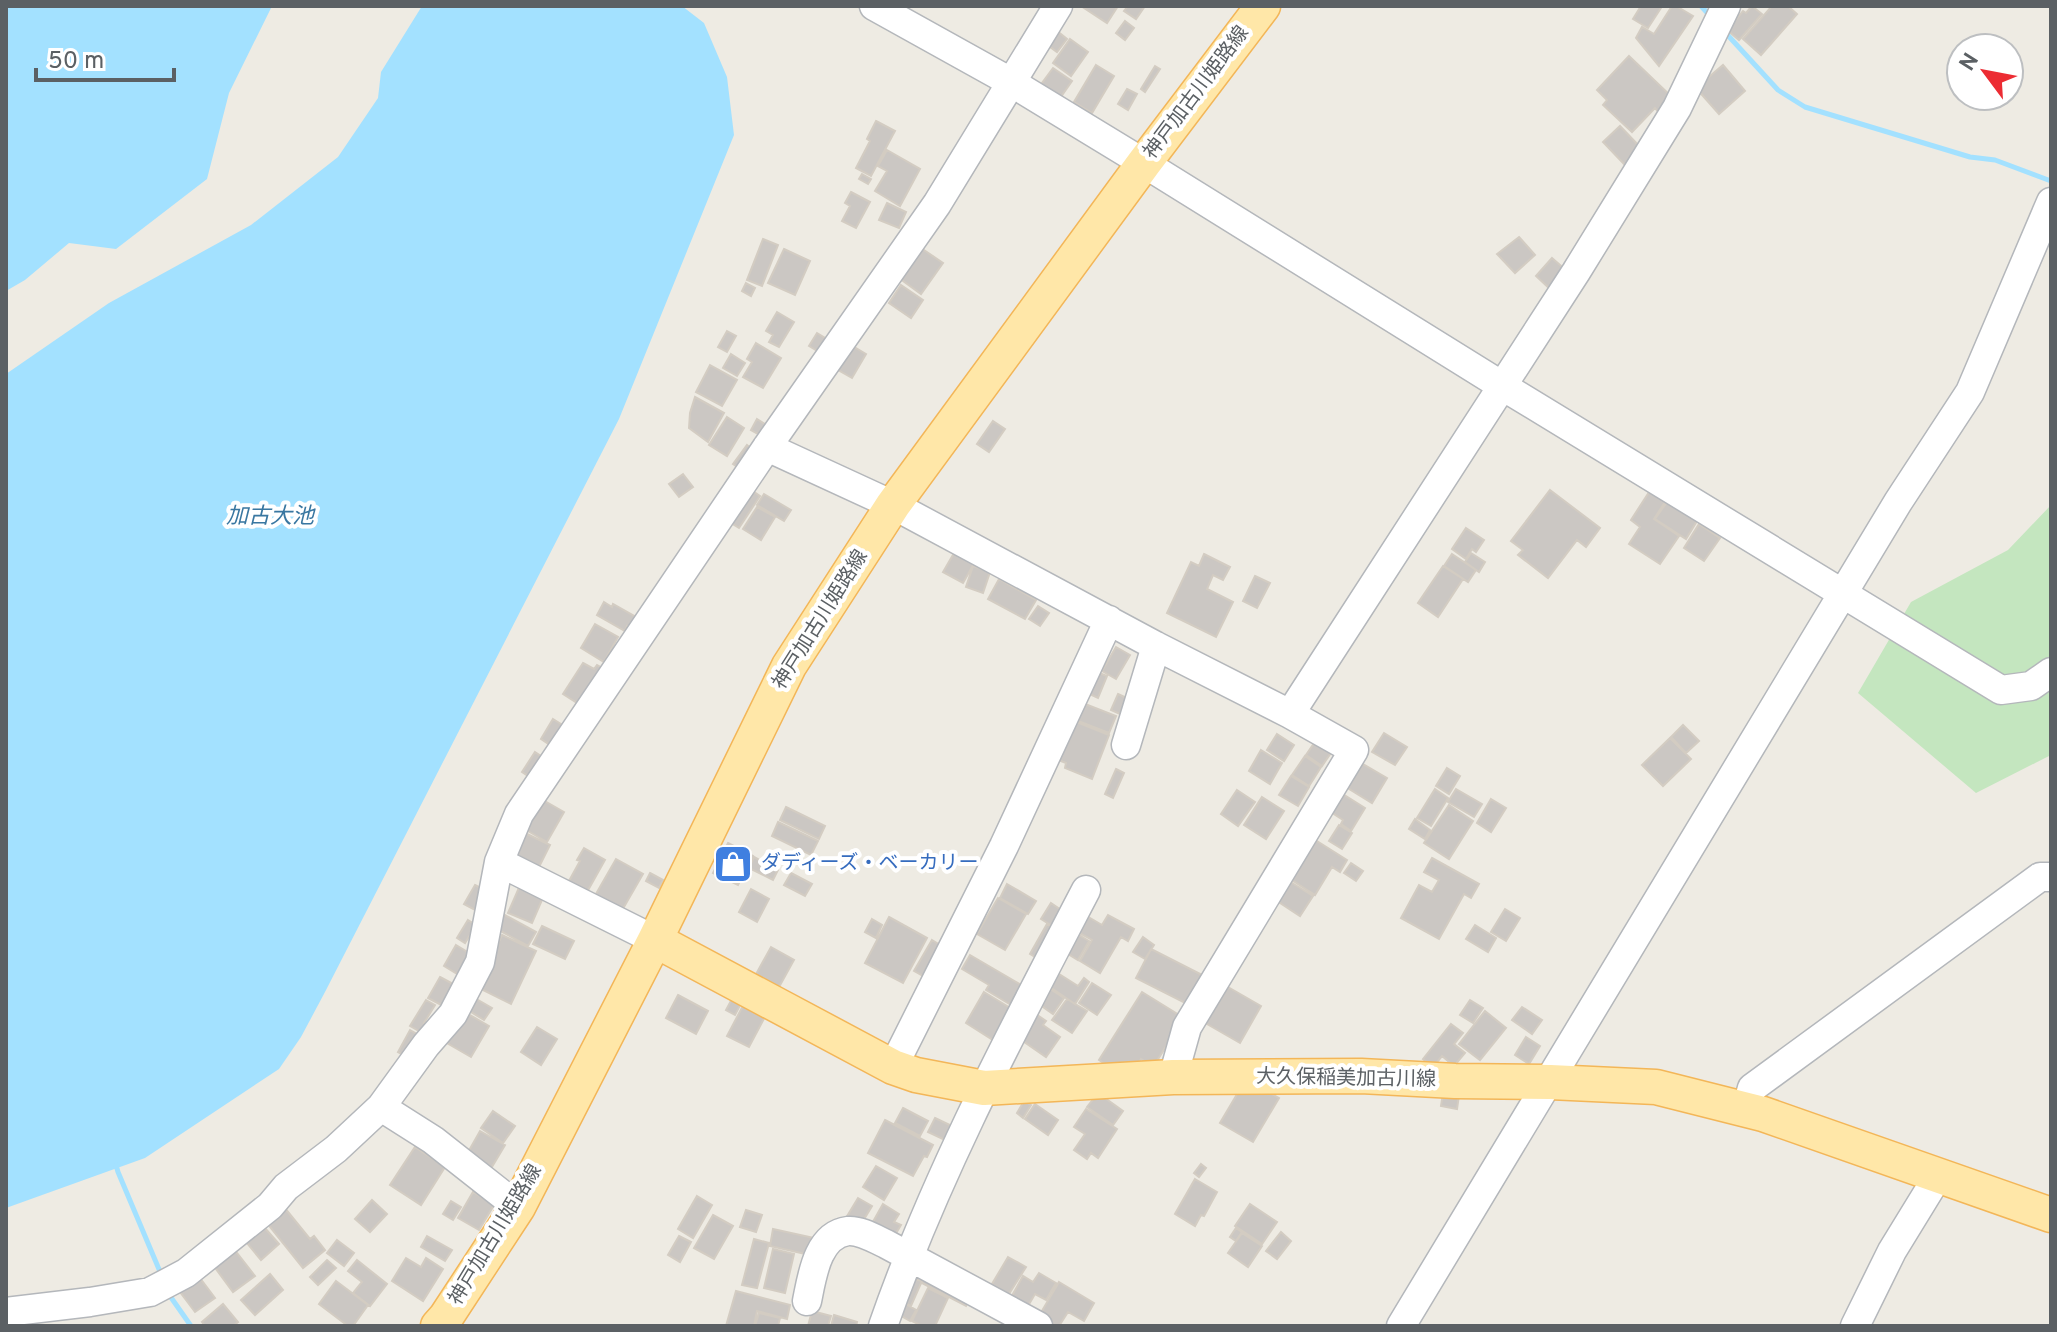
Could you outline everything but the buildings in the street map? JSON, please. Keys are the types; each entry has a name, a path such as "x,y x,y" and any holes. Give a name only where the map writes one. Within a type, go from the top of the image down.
{"main road":[{"name":"神戸加古川姫路線","path":"438,1326 518,1207 655,940 789,666 893,505 1263,6"},
{"name":"大久保稲美加古川線","path":"655,940 893,1067 916,1075 984,1088 1173,1077 1361,1076 1656,1087 1763,1114 2051,1215"}],"street":[{"path":"874,6 1144,163 2001,690 2031,686 2051,672"},
{"path":"6,1312 150,1292 186,1273 270,1206 286,1187 336,1149 381,1107 453,1014 480,962 499,862 519,814 767,447 937,204 1058,6"},
{"path":"1290,714 1504,387 1677,108 1721,18"},
{"path":"1401,1326 1898,502 1970,392 2051,202"},
{"path":"767,447 893,505 1354,750 1187,1027 1173,1077"},
{"path":"893,1067 1004,846 1109,620"},
{"path":"1126,745 1156,646"},
{"path":"499,862 655,940"},
{"path":"1746,1110 1752,1088 2040,877 2051,877"},
{"path":"883,1326 910,1256 984,1088 1086,890"},
{"path":"381,1107 433,1140 518,1207"},
{"path":"1855,1326 1892,1251 1938,1176"},
{"path":"807,1301 815,1266 827,1243 848,1231 861,1233 910,1256 1038,1326"}],"green space":[{"path":"2051,505 2051,755 1976,793 1858,693 1911,602 2008,550"}],"water":[{"path":"6,6 272,6 229,93 207,179 116,249 69,243 25,280 6,291"},
{"name":"加古大池","path":"422,6 682,6 704,23 727,77 734,135 619,419 301,1037 279,1069 145,1158 6,1208 6,374 109,303 251,225 338,157 378,98 381,72"}],"waterway":[{"path":"1701,6 1711,17"},
{"path":"1723,30 1778,90 1805,107 1970,157 1995,160 2051,181"},
{"path":"116,1165 161,1274"},
{"path":"170,1296 191,1326"}],"place":[{"name":"ダディーズ・ベーカリー","path":"733,864"}]}
